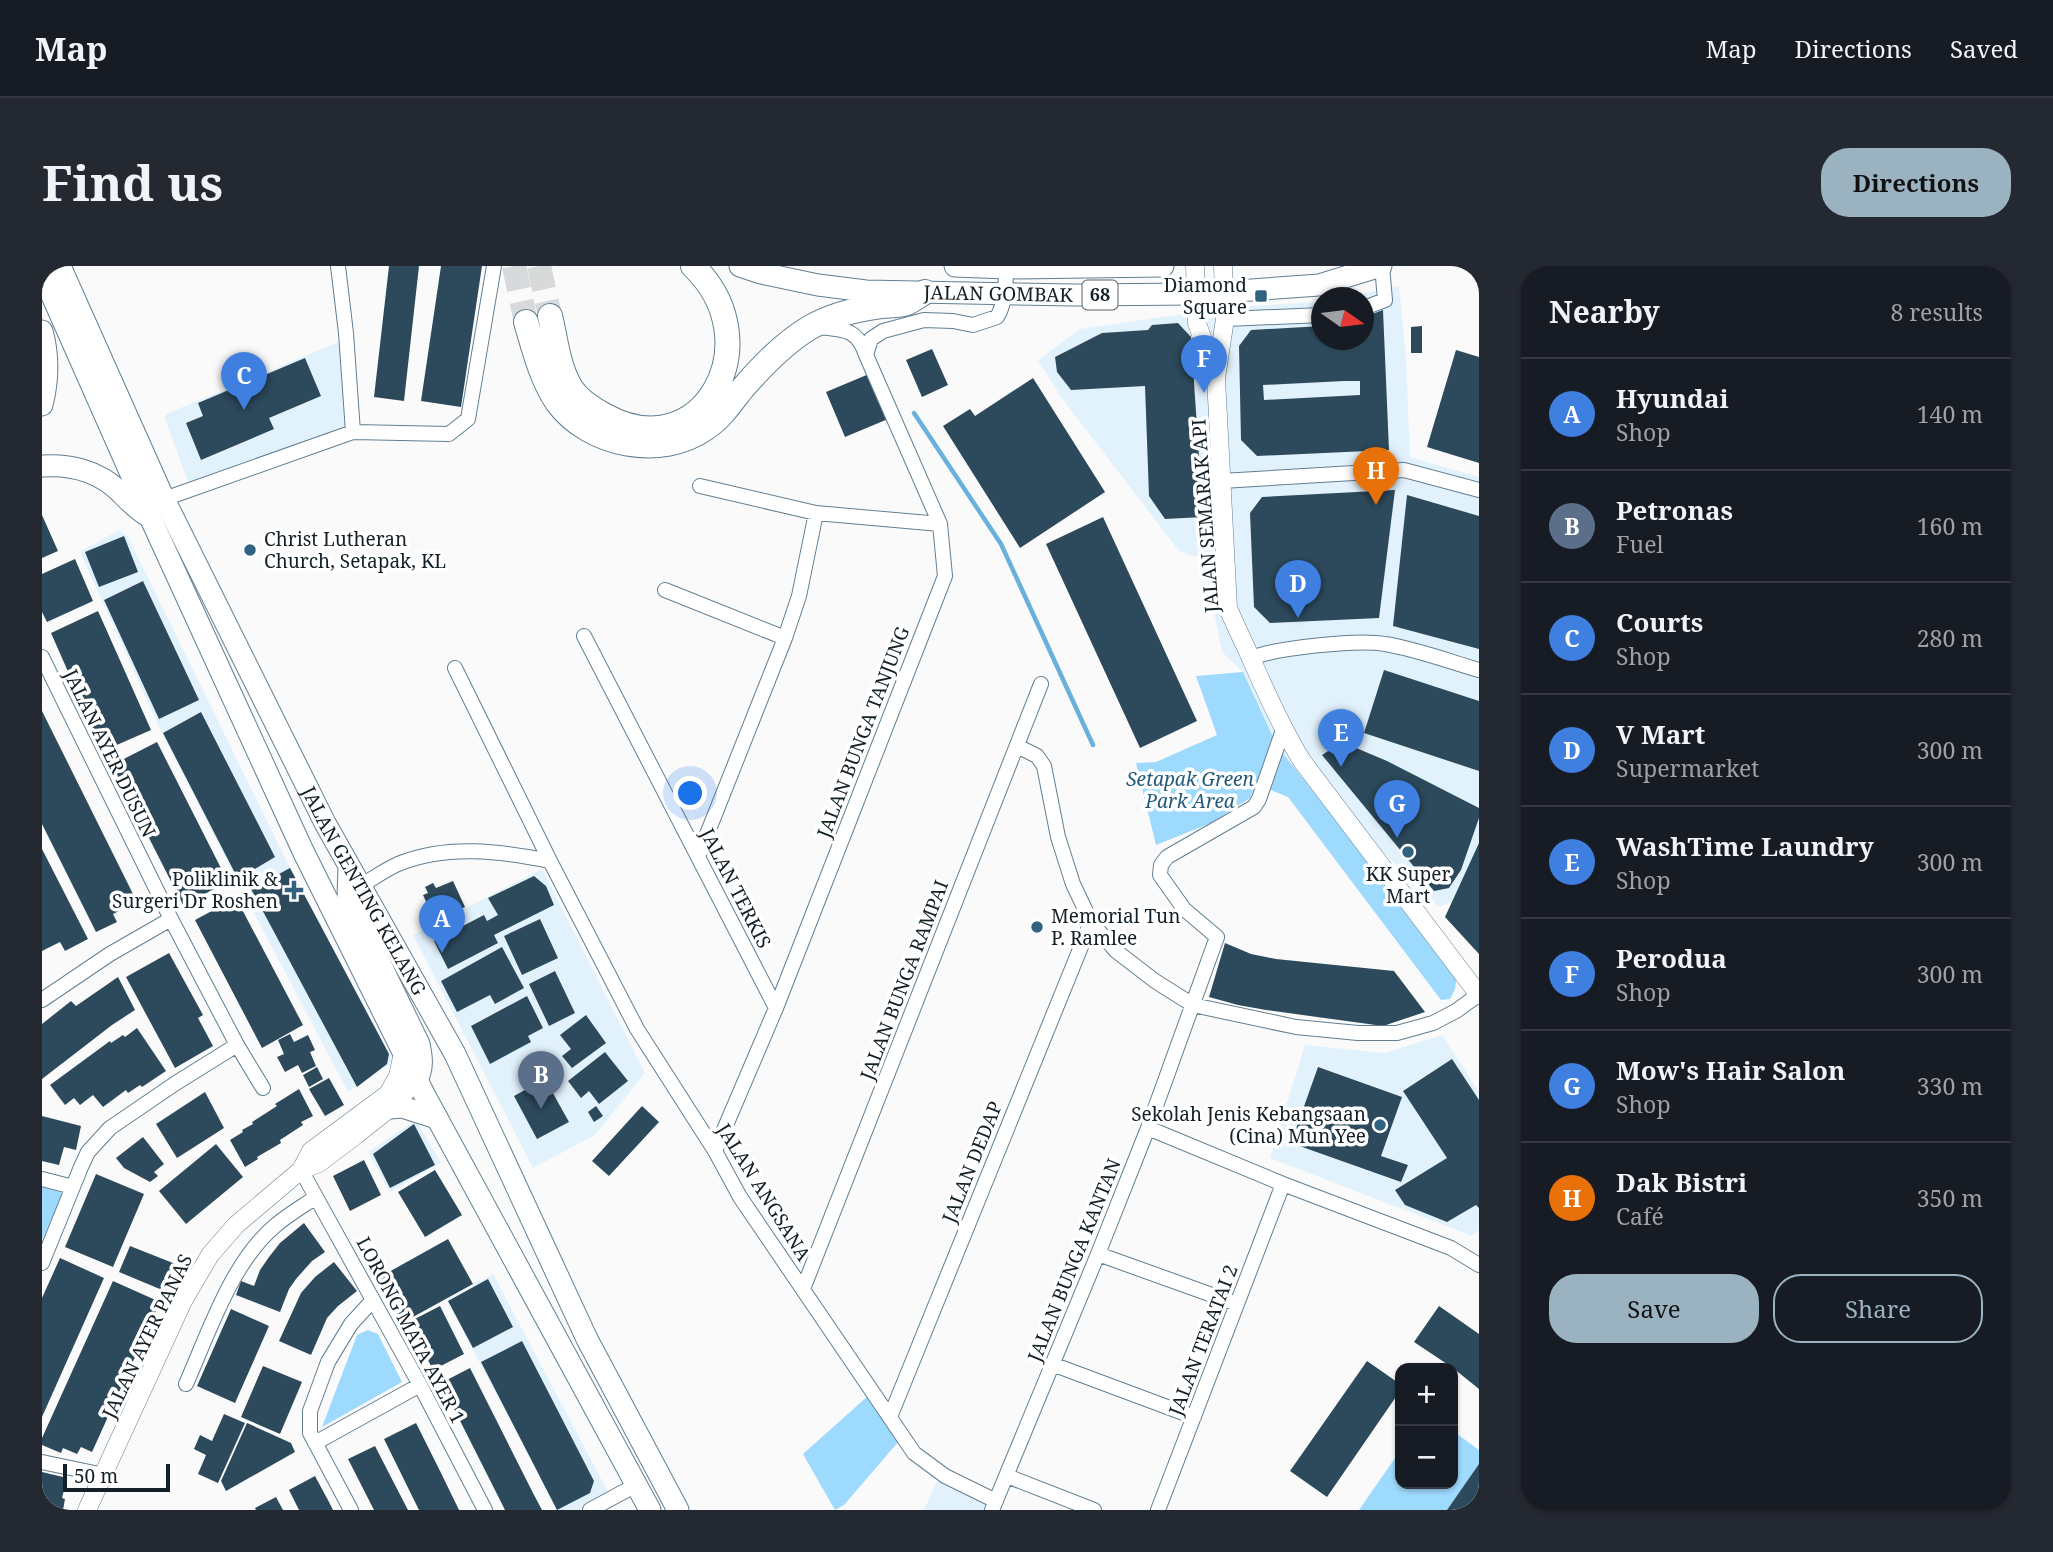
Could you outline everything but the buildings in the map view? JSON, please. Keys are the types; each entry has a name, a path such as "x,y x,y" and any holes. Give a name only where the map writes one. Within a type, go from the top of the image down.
{"highway":[{"path":"550,316 564,374 573,391 585,401 613,420 632,426 665,426 679,422 708,401 721,380 727,359 727,324 723,310 709,283 693,266"},
{"path":"526,322 545,381 559,404 579,422 606,439 626,444 669,444 691,437 706,428 779,349 811,327 848,313 905,304 926,292"}],"main road":[{"name":"JALAN GENTING KELANG","path":"60,266 164,499 355,877 455,1054 587,1339 678,1510"},
{"name":"JALAN GOMBAK","path":"740,266 818,285 866,291 1196,294 1319,285 1382,266"},
{"name":"JALAN GOMBAK","path":"954,266 1163,266"},
{"name":"JALAN GENTING KELANG","path":"42,273 303,851 402,1053 650,1510"},
{"path":"42,331 47,361 42,405"},
{"path":"42,466 71,466 86,471 118,490 135,509 150,517"},
{"path":"355,877 348,897 419,1044 422,1067 416,1080"},
{"path":"390,1108 402,1107 437,1118"}],"street":[{"path":"338,266 353,432"},
{"path":"164,499 353,432 449,434 468,419 494,266"},
{"name":"JALAN SEMARAK API","path":"1195,266 1197,323 1216,378"},
{"name":"JALAN SEMARAK API","path":"1223,266 1225,319 1216,378 1228,608 1241,642 1251,657 1283,730 1302,761 1479,995"},
{"path":"1374,304 1385,300 1382,266"},
{"path":"866,355 872,338 883,331 924,320 973,325 992,319 999,314 1007,267"},
{"path":"1225,319 1311,315"},
{"name":"JALAN BUNGA TANJUNG","path":"715,1151 776,1007 945,576 940,524 862,343 856,335 848,331 811,327"},
{"path":"1222,481 1404,471 1479,490"},
{"path":"700,486 816,513 940,524"},
{"path":"698,857 785,638 799,597 816,513"},
{"path":"665,590 785,638"},
{"name":"JALAN TERKIS","path":"584,636 776,1007"},
{"path":"1251,657 1332,645 1383,643 1479,670"},
{"name":"JALAN AYER DUSUN","path":"43,664 171,919 237,1045 263,1088"},
{"name":"JALAN ANGSANA","path":"455,668 637,1029 715,1151 740,1197 914,1454 944,1476 994,1505"},
{"name":"JALAN BUNGA RAMPAI","path":"803,1289 1041,684"},
{"name":"JALAN BUNGA KANTAN","path":"994,1505 1148,1128 1217,937 1184,909 1160,875 1161,865 1167,857 1254,807 1283,730"},
{"path":"1017,746 1037,756 1044,766 1058,837 1073,884 1091,922 1116,950 1155,981 1193,1005 1296,1027 1358,1033 1397,1033 1433,1023 1479,995"},
{"path":"355,877 432,855 479,850 550,860"},
{"path":"43,998 110,954 171,919"},
{"name":"JALAN DEDAP","path":"890,1417 1091,922"},
{"path":"42,1263 88,1152 110,1128 237,1045"},
{"name":"JALAN AYER PANAS","path":"301,1170 310,1151 388,1094 398,1076 402,1053"},
{"name":"JALAN AYER PANAS","path":"87,1510 183,1301 210,1255 236,1225 301,1170 319,1163 390,1108 416,1080"},
{"path":"1148,1128 1283,1184 1451,1248 1479,1265"},
{"name":"LORONG MATA AYER 1","path":"301,1170 420,1385 485,1510"},
{"path":"42,1180 74,1187"},
{"name":"JALAN TERATAI 2","path":"1158,1510 1283,1184"},
{"path":"186,1384 213,1321 245,1260 275,1225 316,1197"},
{"path":"1098,1254 1237,1304"},
{"path":"351,1510 310,1433 310,1411 328,1362 351,1324 373,1300"},
{"path":"1052,1364 1194,1417"},
{"path":"315,1443 420,1385"},
{"path":"42,1462 104,1475"},
{"path":"1007,1476 1094,1510"},
{"path":"590,1510 636,1485"}],"shaded area":[{"name":"Diamond Square","path":"1399,286 1406,358 1410,457 1479,477 1479,843 1452,901 1439,907 1282,752 1243,672 1222,652 1203,559 1179,551 1061,397 1038,360 1080,329 1231,307 1311,303 1311,350 1374,350 1374,291"},
{"path":"341,341 347,427 189,485 165,418 166,414"},
{"path":"119,530 128,537 288,864 393,1060 348,1092 160,729 80,552"},
{"path":"542,869 645,1073 595,1135 533,1168 413,935"},
{"name":"Sekolah Jenis Kebangsaan (Cina) Mun Yee","path":"1442,1035 1479,1092 1479,1230 1472,1236 1270,1158 1305,1045 1385,1053"},
{"path":"416,1120 441,1163 390,1192 368,1152"},
{"path":"493,1274 609,1494 579,1510 557,1510 447,1300"},
{"path":"938,1479 989,1504 987,1510 924,1510"}],"green space":[{"name":"Setapak Green Park Area","path":"1243,672 1274,739 1250,798 1211,823 1156,845 1136,763 1156,762 1217,735 1196,676"},
{"path":"1282,752 1457,974 1455,989 1450,999 1441,1000 1288,797 1268,789"},
{"path":"42,1187 63,1193 42,1240"},
{"path":"368,1330 378,1334 402,1382 322,1427 357,1335"},
{"path":"869,1395 899,1441 844,1505 835,1510 803,1454"},
{"path":"1458,1435 1479,1450 1479,1465 1447,1510 1359,1510 1395,1458 1395,1489 1458,1489"}],"waterway":[{"path":"914,413 1001,544 1093,745"}],"tunnel":[{"path":"514,266 526,322"},
{"path":"539,266 550,316"}],"place":[{"name":"Diamond Square","path":"1261,296"},
{"name":"Perodua","path":"1204,393"},
{"name":"Courts","path":"244,410"},
{"name":"Dak Bistri","path":"1376,505"},
{"name":"Christ Lutheran Church, Setapak, KL","path":"250,550"},
{"name":"V Mart","path":"1298,618"},
{"name":"WashTime Laundry","path":"1341,767"},
{"name":"Mow's Hair Salon","path":"1397,838"},
{"name":"KK Super Mart","path":"1408,852"},
{"name":"Poliklinik & Surgeri Dr Roshen","path":"294,890"},
{"name":"Memorial Tun P. Ramlee","path":"1037,927"},
{"name":"Hyundai","path":"442,953"},
{"name":"Petronas","path":"541,1109"},
{"name":"Sekolah Jenis Kebangsaan (Cina) Mun Yee","path":"1380,1125"}]}
